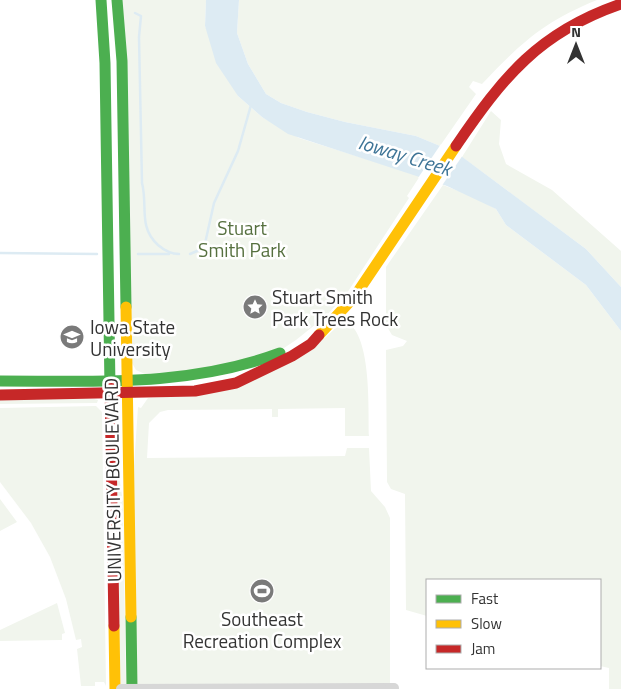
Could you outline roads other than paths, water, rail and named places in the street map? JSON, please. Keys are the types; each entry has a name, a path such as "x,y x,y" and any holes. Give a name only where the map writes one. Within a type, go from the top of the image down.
{"main road":[{"name":"UNIVERSITY BOULEVARD","path":"101,0 106,63 115,689"},
{"name":"UNIVERSITY BOULEVARD","path":"117,0 122,61 132,689"},
{"path":"0,395 128,394 195,391 236,383 292,356 311,344 355,296 465,133 507,75 527,55 571,24 621,4"},
{"path":"0,381 128,380 198,377 241,368 280,353 326,327"}],"street":[{"path":"121,689 394,688"}],"water":[{"name":"Ioway Creek","path":"206,0 239,0 237,33 248,64 266,94 281,103 307,112 345,122 416,136 457,153 586,249 621,287 621,331 586,285 506,225 496,209 447,186 288,134 262,117 238,96 216,63 205,26"}],"waterway":[{"path":"135,13 141,16 139,37 142,183 146,224 148,231 158,245 168,252 179,254"},
{"path":"190,254 204,248 214,203 238,151 251,105"},
{"path":"0,253 97,254"},
{"path":"138,254 169,254"}],"place":[{"name":"Stuart Smith Park Trees Rock","path":"255,307"},
{"name":"Iowa State University","path":"72,337"},
{"name":"Southeast Recreation Complex","path":"262,591"}],"park label":[{"name":"Stuart Smith Park","path":"242,238"}]}
